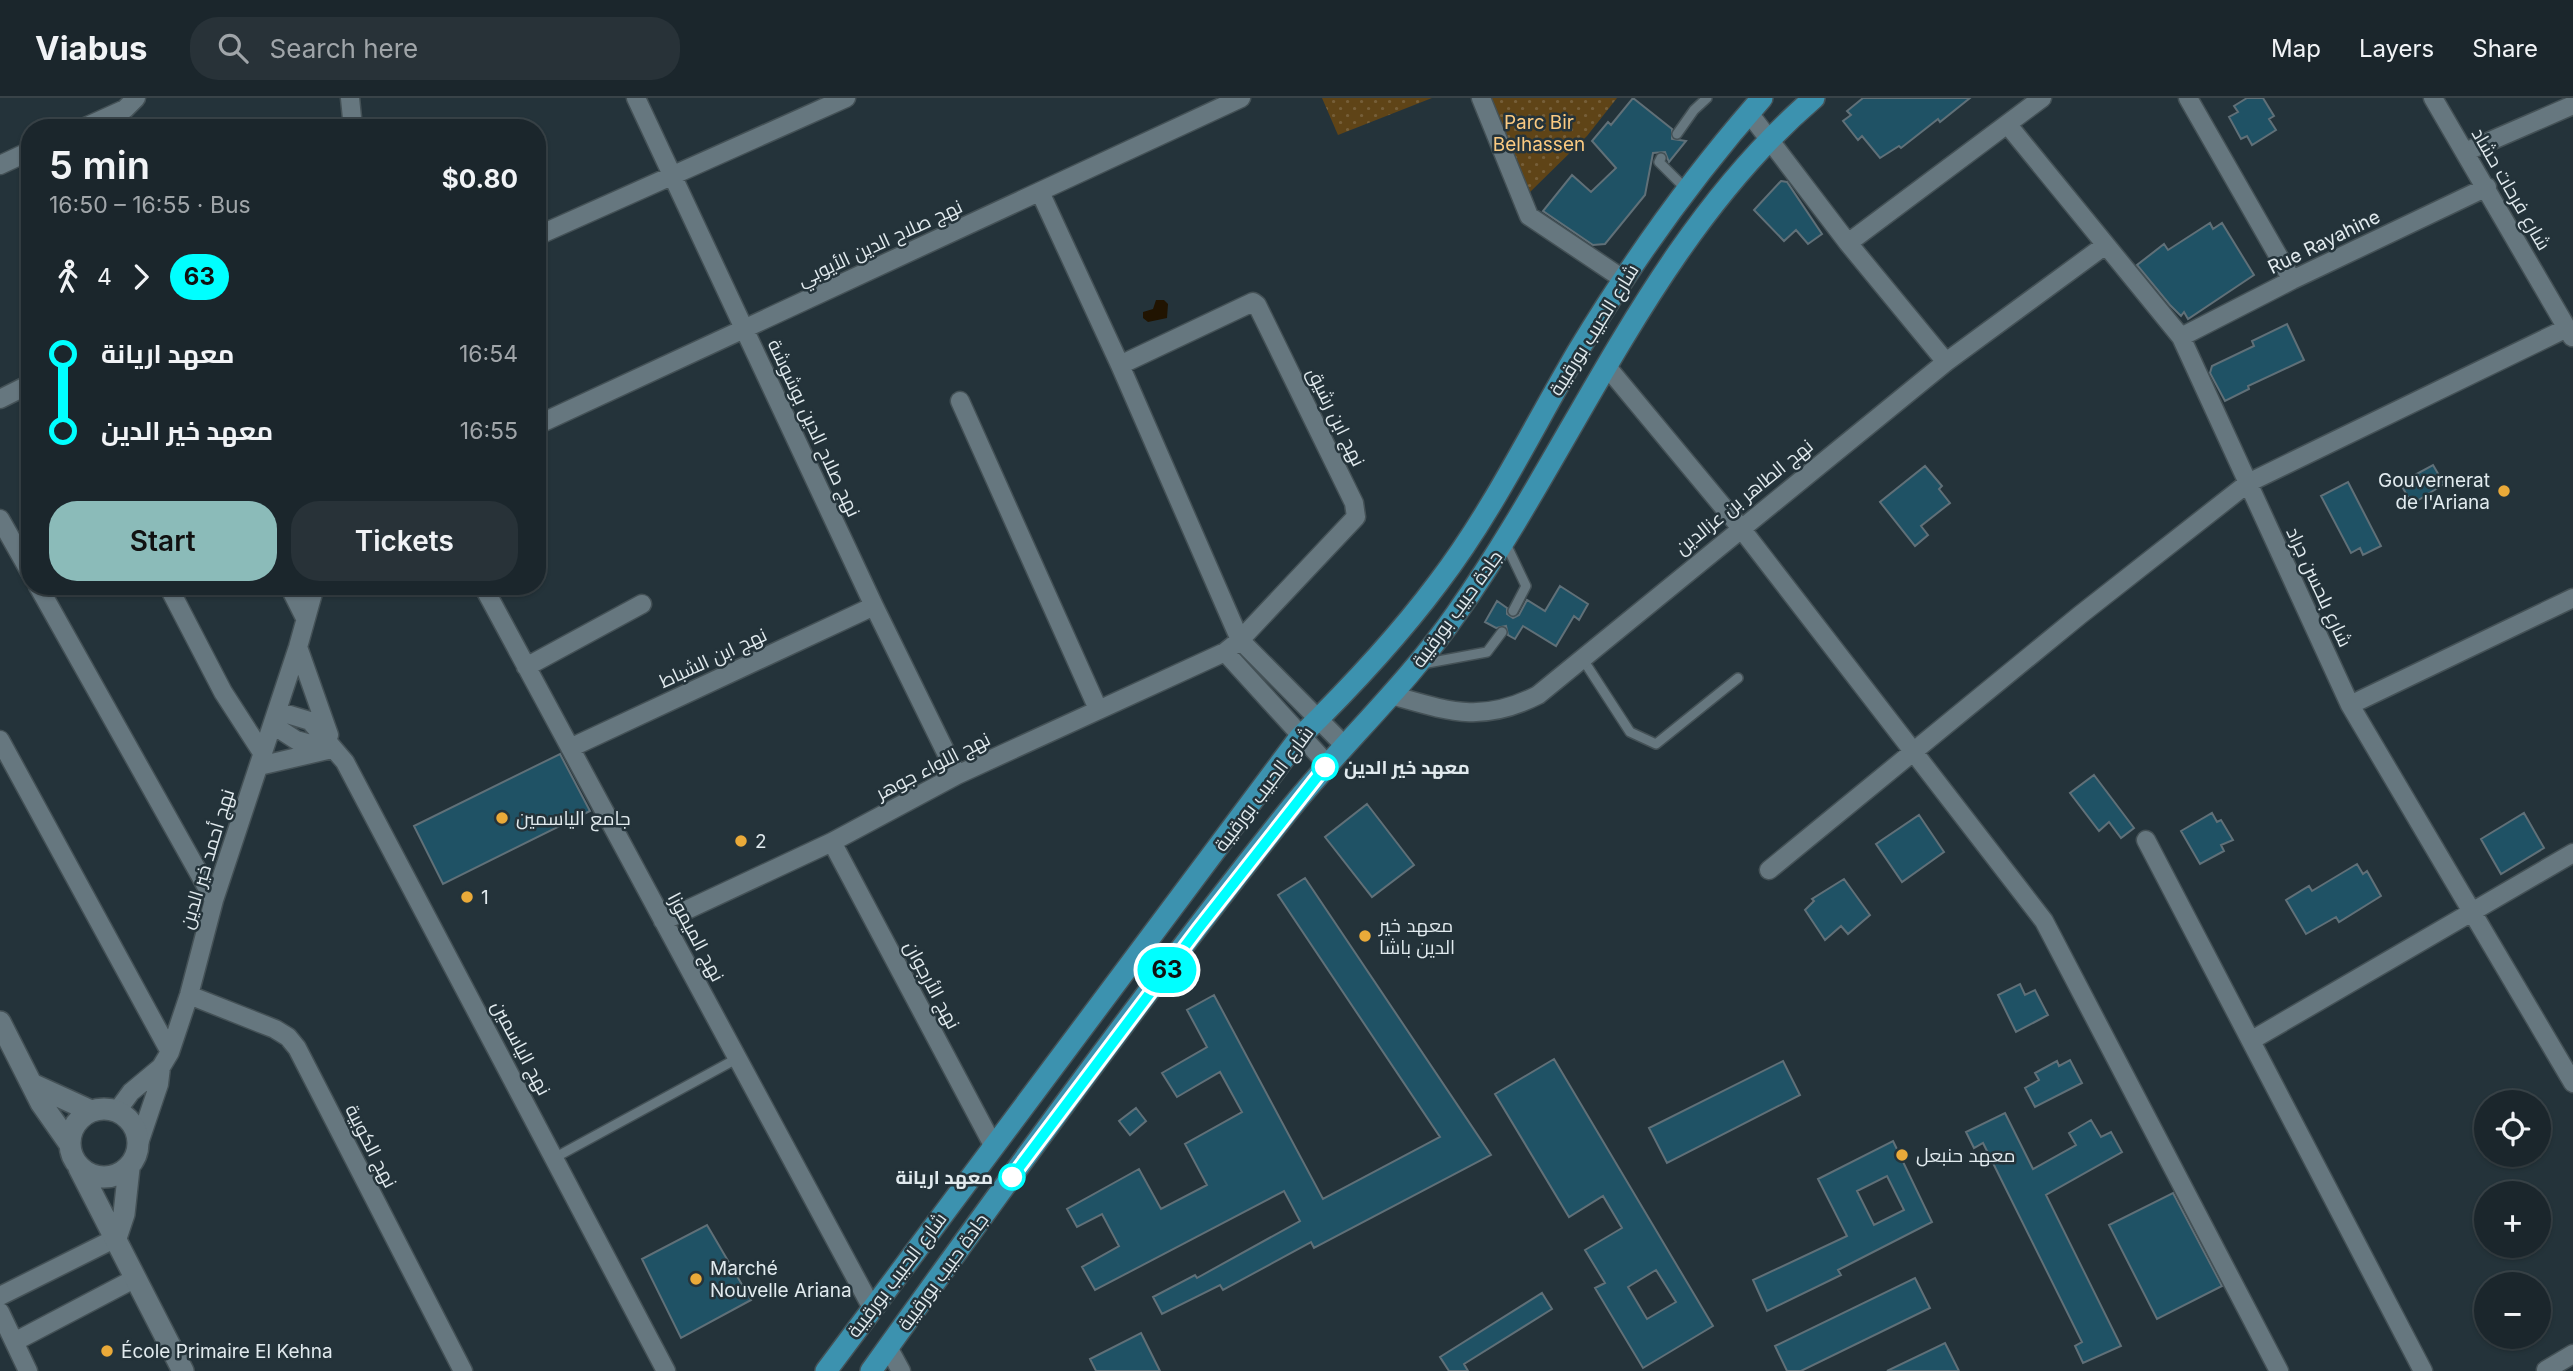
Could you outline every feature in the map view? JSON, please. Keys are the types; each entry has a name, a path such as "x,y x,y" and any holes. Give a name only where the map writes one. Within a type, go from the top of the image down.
{"main road":[{"name":"جادة حبيب بورقيبة","path":"871,1371 1198,929 1327,764 1420,664 1505,542 1652,292 1706,214 1769,137 1814,98"},
{"name":"شارع الحبيب بورقيبة","path":"826,1371 1300,737 1385,647 1452,564 1500,490 1623,279 1752,106"},
{"path":"0,1022 41,1103 69,1143 106,1226 116,1238 134,1279 183,1371"},
{"path":"34,1085 90,1111 117,1111 128,1119 136,1130 139,1143 136,1156 129,1167 118,1175 104,1178 79,1168"},
{"path":"69,1143 72,1130 79,1119 90,1111"},
{"path":"116,1238 124,1214 129,1167"}],"street":[{"path":"103,119 125,109 136,98"},
{"path":"350,98 352,119"},
{"name":"نهج صلاح الدين بوشوشة","path":"636,98 874,606 957,775"},
{"path":"546,232 846,98"},
{"path":"1481,98 1529,216 1623,279"},
{"path":"1848,243 2042,98"},
{"path":"2188,98 2292,280"},
{"name":"شارع فرحات حشاد","path":"2433,98 2570,333"},
{"name":"نهج صلاح الدين الأيوبي","path":"546,421 1239,99"},
{"path":"2465,152 2573,105"},
{"path":"1752,106 1769,137 1848,243 1946,362"},
{"name":"شارع بلحسن جراد","path":"2008,125 2180,337 2350,705 2573,1083"},
{"path":"0,165 21,155"},
{"name":"Rue Rayahine","path":"2180,337 2487,187"},
{"path":"1040,192 1120,365 1240,640 1345,744"},
{"name":"نهج الطاهر بن عزالدين","path":"1391,695 1450,712 1478,714 1497,712 1538,695 1740,527 1946,362 2104,246"},
{"name":"نهج ابن رشيق","path":"1120,365 1253,302 1257,305 1354,503 1356,517 1240,640 1225,652"},
{"path":"1769,870 2248,482 2570,333"},
{"path":"1608,368 1740,527 2044,921 2279,1371"},
{"path":"0,399 21,388"},
{"path":"960,401 1098,709"},
{"path":"0,519 21,556"},
{"path":"43,595 214,900"},
{"path":"173,595 261,760 332,749"},
{"path":"294,595 305,618"},
{"name":"نهج أحمد خير الدين","path":"139,1143 157,1094 165,1059 189,995 214,900 299,647 312,595"},
{"name":"نهج الميموزا","path":"488,595 872,1308"},
{"path":"2350,705 2573,598"},
{"path":"526,667 642,604"},
{"name":"نهج ابن الشباط","path":"570,748 874,606"},
{"name":"نهج الياسمين","path":"299,647 332,749 349,770 556,1157 666,1371"},
{"path":"1225,652 1327,764"},
{"name":"نهج اللواء جوهر","path":"663,921 832,842 957,775 1225,652"},
{"path":"275,718 296,740 332,749"},
{"path":"0,740 165,1059 131,1092 117,1111"},
{"path":"2146,840 2423,1371"},
{"name":"نهج الأرجوان","path":"832,842 994,1147"},
{"path":"2252,1040 2573,853"},
{"name":"نهج الكوبية","path":"189,995 275,1029 288,1037 297,1048 463,1371"},
{"path":"0,1296 116,1238"},
{"path":"16,1341 134,1279"},
{"path":"0,1312 28,1371"},
{"path":"888,1347 901,1371"},
{"path":"2545,1371 2573,1354"}],"lane":[{"path":"1677,134 1707,98"},
{"path":"1661,158 1659,162 1687,191"},
{"path":"1505,542 1526,586 1513,611"},
{"path":"1420,664 1489,651 1502,632"},
{"path":"1582,658 1630,732 1656,744 1738,678"},
{"path":"556,1157 738,1058"}],"green space":[{"path":"1322,98 1432,98 1338,135"},
{"name":"Parc Bir Belhassen","path":"1483,98 1617,98 1587,136 1527,195"}],"shaded area":[{"path":"1156,300 1164,300 1168,304 1167,318 1148,322 1143,318 1143,312 1153,309"}],"building":[{"path":"1633,98 1672,129 1672,139 1686,141 1669,162 1665,152 1653,153 1645,195 1605,244 1593,245 1543,211 1572,175 1591,192 1616,168 1592,141 1608,122 1611,125"},
{"path":"1863,98 1970,98 1901,148 1899,146 1880,158 1862,136 1858,140 1843,121 1851,115 1847,111"},
{"path":"2247,98 2263,98 2274,116 2269,119 2276,130 2252,145 2247,136 2241,139 2229,117 2238,112 2234,106"},
{"path":"1781,181 1787,182 1822,234 1808,244 1796,230 1784,241 1754,210"},
{"path":"2210,223 2213,229 2222,223 2254,275 2188,319 2184,312 2181,316 2170,305 2137,265 2164,244 2168,250"},
{"path":"2287,324 2304,360 2248,386 2249,389 2225,401 2210,373 2212,366 2254,346 2252,341"},
{"path":"2433,465 2444,484 2412,504 2400,483"},
{"path":"1925,466 1942,486 1939,489 1950,503 1921,526 1928,535 1915,546 1880,502"},
{"path":"2348,482 2381,546 2363,555 2360,548 2351,553 2321,496"},
{"path":"1560,586 1588,604 1579,620 1574,616 1556,646 1523,626 1515,639 1508,635 1506,626 1496,628 1485,622 1497,601 1507,608 1507,614 1513,618 1519,615 1527,600 1545,611"},
{"name":"جامع الياسمين","path":"560,754 590,811 443,884 414,826"},
{"path":"2094,775 2134,828 2121,838 2109,822 2099,831 2070,793"},
{"path":"1367,804 1414,865 1372,897 1325,837"},
{"path":"2212,813 2217,822 2221,820 2233,840 2221,845 2224,851 2200,864 2181,831"},
{"path":"2524,813 2544,848 2501,874 2481,839"},
{"path":"1919,815 1944,852 1902,882 1876,844"},
{"path":"2357,864 2363,874 2367,871 2381,896 2339,922 2336,917 2306,934 2286,900 2309,886 2312,891"},
{"path":"1305,878 1491,1155 1314,1248 1311,1242 1223,1290 1220,1285 1162,1314 1153,1297 1195,1275 1197,1278 1300,1221 1284,1191 1095,1290 1082,1267 1119,1246 1102,1214 1077,1227 1067,1209 1139,1169 1161,1209 1207,1185 1185,1144 1242,1112 1220,1072 1177,1097 1162,1073 1207,1047 1187,1010 1214,995 1323,1199 1440,1137 1278,895"},
{"path":"1844,879 1870,915 1848,934 1841,926 1825,940 1805,910 1814,901 1812,899"},
{"path":"2020,984 2025,995 2035,990 2048,1015 2016,1032 1998,995"},
{"path":"1554,1059 1713,1326 1643,1368 1595,1288 1605,1283 1585,1250 1622,1228 1603,1196 1569,1217 1495,1094","holes":["1656,1270 1676,1302 1647,1319 1628,1287"]},
{"path":"2070,1060 2082,1083 2035,1107 2025,1088 2039,1080 2035,1073 2057,1061 2059,1066"},
{"path":"1783,1061 1800,1095 1667,1163 1649,1128"},
{"path":"1136,1108 1146,1121 1130,1135 1119,1121"},
{"path":"2005,1113 2033,1169 2076,1145 2069,1133 2091,1120 2101,1137 2111,1132 2122,1152 2046,1195 2121,1346 2083,1363 2075,1346 2082,1342 1983,1143 1974,1148 1966,1132"},
{"path":"1893,1141 1932,1222 1838,1270 1841,1275 1767,1311 1753,1280 1847,1236 1818,1179","holes":["1887,1176 1904,1210 1874,1225 1857,1191"]},
{"path":"2173,1193 2222,1286 2157,1319 2109,1225"},
{"name":"Marché Nouvelle Ariana","path":"707,1225 751,1300 681,1338 642,1259"},
{"path":"1915,1278 1930,1308 1801,1371 1787,1371 1775,1346"},
{"path":"1542,1293 1552,1309 1464,1364 1468,1371 1449,1371 1440,1357"},
{"path":"1141,1333 1160,1371 1096,1371 1090,1359"},
{"path":"1945,1343 1959,1371 1887,1371"}],"bus line":[{"name":"63","path":"1012,1177 1198,929 1325,767"}],"place":[{"name":"Gouvernerat de l'Ariana","path":"2504,491"},
{"name":"معهد خير الدين","path":"1325,767"},
{"name":"جامع الياسمين","path":"502,818"},
{"name":"2","path":"741,841"},
{"name":"1","path":"467,897"},
{"name":"معهد خير الدين باشا","path":"1365,936"},
{"name":"معهد حنبعل","path":"1902,1155"},
{"name":"معهد اريانة","path":"1012,1177"},
{"name":"Marché Nouvelle Ariana","path":"696,1279"},
{"name":"École Primaire El Kehna","path":"107,1351"}]}
